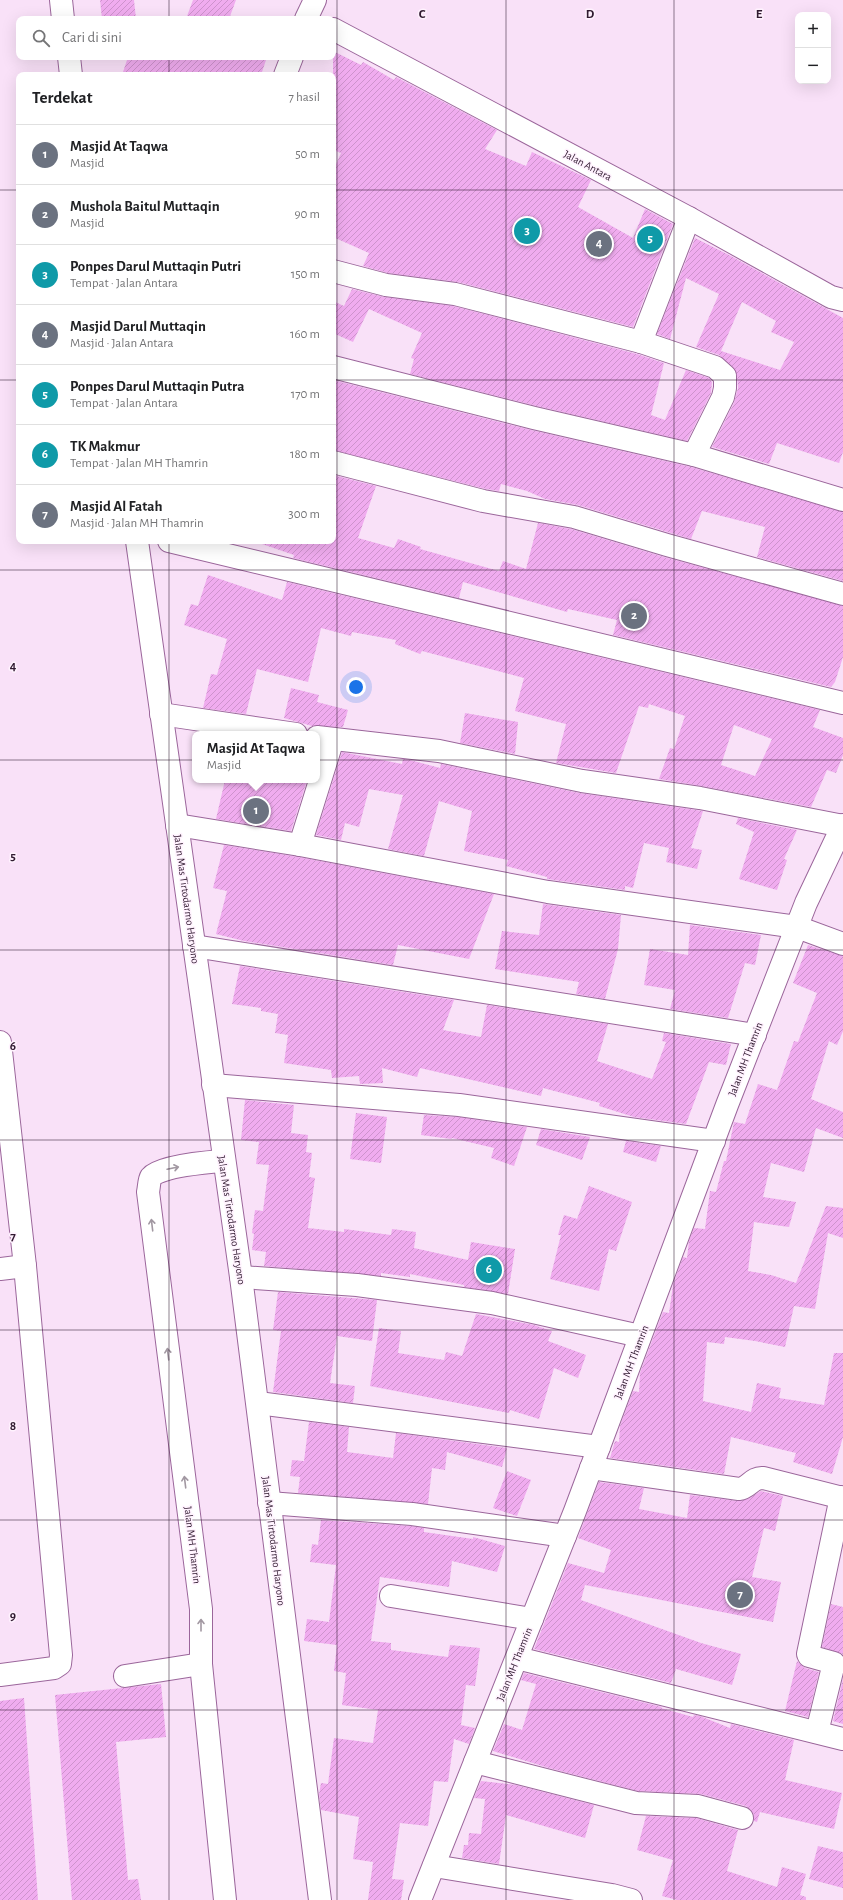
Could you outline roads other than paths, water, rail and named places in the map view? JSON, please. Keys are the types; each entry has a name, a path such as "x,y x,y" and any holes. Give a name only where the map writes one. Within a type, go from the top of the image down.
{"street":[{"path":"61,0 63,16"},
{"name":"Jalan Antara","path":"336,31 594,169 689,218 831,296 843,300"},
{"path":"69,60 71,72"},
{"path":"286,72 291,60"},
{"path":"641,342 689,218"},
{"path":"336,271 386,285 455,294 641,342 715,367 725,376 723,397 694,455"},
{"path":"336,368 534,418 694,455 843,500"},
{"path":"336,463 483,501 574,517 667,546 843,594"},
{"name":"Jalan Mas Tirtodarmo Haryono","path":"137,544 258,1403 269,1502 320,1900"},
{"path":"181,544 843,703"},
{"path":"161,714 276,731"},
{"path":"320,759 325,738 438,751 582,782 700,798 843,826"},
{"path":"300,845 314,783"},
{"path":"177,825 300,845 548,892 797,926 843,944"},
{"name":"Jalan MH Thamrin","path":"420,1900 565,1536 797,926 843,826"},
{"path":"194,946 755,1035"},
{"path":"0,1042 25,1266 61,1655 60,1664 54,1668 0,1675"},
{"path":"213,1085 459,1106 714,1141"},
{"name":"Jalan MH Thamrin","path":"223,1161 200,1162 158,1172 150,1178 148,1192 201,1609 201,1664 225,1900"},
{"path":"0,1269 25,1266"},
{"path":"241,1277 357,1284 492,1303 640,1336"},
{"path":"258,1403 599,1447"},
{"path":"591,1468 739,1489 743,1488 755,1478 763,1478 842,1497 808,1654 810,1656 834,1663 817,1732"},
{"path":"269,1502 412,1514 565,1536"},
{"path":"390,1596 532,1619"},
{"path":"516,1658 843,1739"},
{"path":"125,1676 201,1664"},
{"path":"475,1762 636,1803 698,1806 742,1818"},
{"path":"434,1866 612,1895 631,1900"}],"place":[{"name":"Ponpes Darul Muttaqin Putri","path":"527,231"},
{"name":"Ponpes Darul Muttaqin Putra","path":"650,239"},
{"name":"Masjid Darul Muttaqin","path":"599,244"},
{"name":"Mushola Baitul Muttaqin","path":"634,616"},
{"name":"Masjid At Taqwa","path":"256,811"},
{"name":"TK Makmur","path":"489,1270"},
{"name":"Masjid Al Fatah","path":"740,1595"}]}
